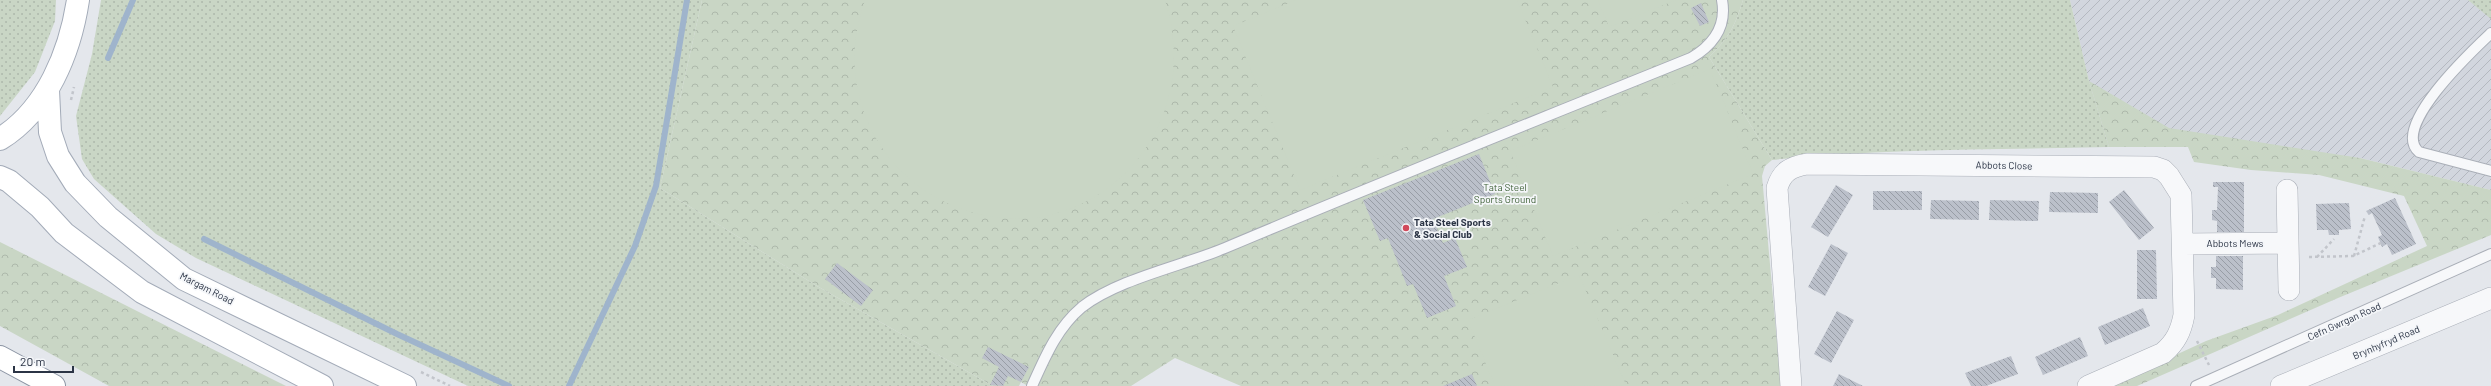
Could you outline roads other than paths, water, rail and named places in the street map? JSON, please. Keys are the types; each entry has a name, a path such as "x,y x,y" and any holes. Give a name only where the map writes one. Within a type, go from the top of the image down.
{"main road":[{"path":"0,139 26,117 48,90 68,45 78,0"},
{"name":"Margam Road","path":"48,90 50,132 58,156 75,183 108,217 184,279 410,378"},
{"path":"0,177 40,207 64,233 142,292 322,386"},
{"path":"0,357 54,386"}],"street":[{"name":"Abbots Close","path":"1791,386 1778,188 1780,178 1793,167 1807,164 2154,167 2163,170 2169,176 2181,195 2184,315 2181,331 2173,345 2163,352 2088,386"},
{"path":"2287,190 2289,290"},
{"name":"Abbots Mews","path":"2182,244 2288,250"},
{"name":"Brynhyfryd Road","path":"2281,386 2491,298"}],"lane":[{"path":"1032,386 1052,343 1060,330 1083,307 1114,289 1200,258 1495,136 1691,58 1707,47 1718,33 1723,13 1722,0"},
{"path":"2491,33 2446,79 2427,103 2415,127 2413,140 2419,152 2491,171"},
{"name":"Cefn Gwrgan Road","path":"2196,386 2491,254"}],"waterway":[{"path":"108,58 133,0"},
{"path":"569,386 635,246 656,186 687,0"},
{"path":"204,239 397,334 509,386"}],"place":[{"name":"Tata Steel Sports & Social Club","path":"1406,228"}],"park label":[{"name":"Tata Steel Sports Ground","path":"1505,192"}]}
